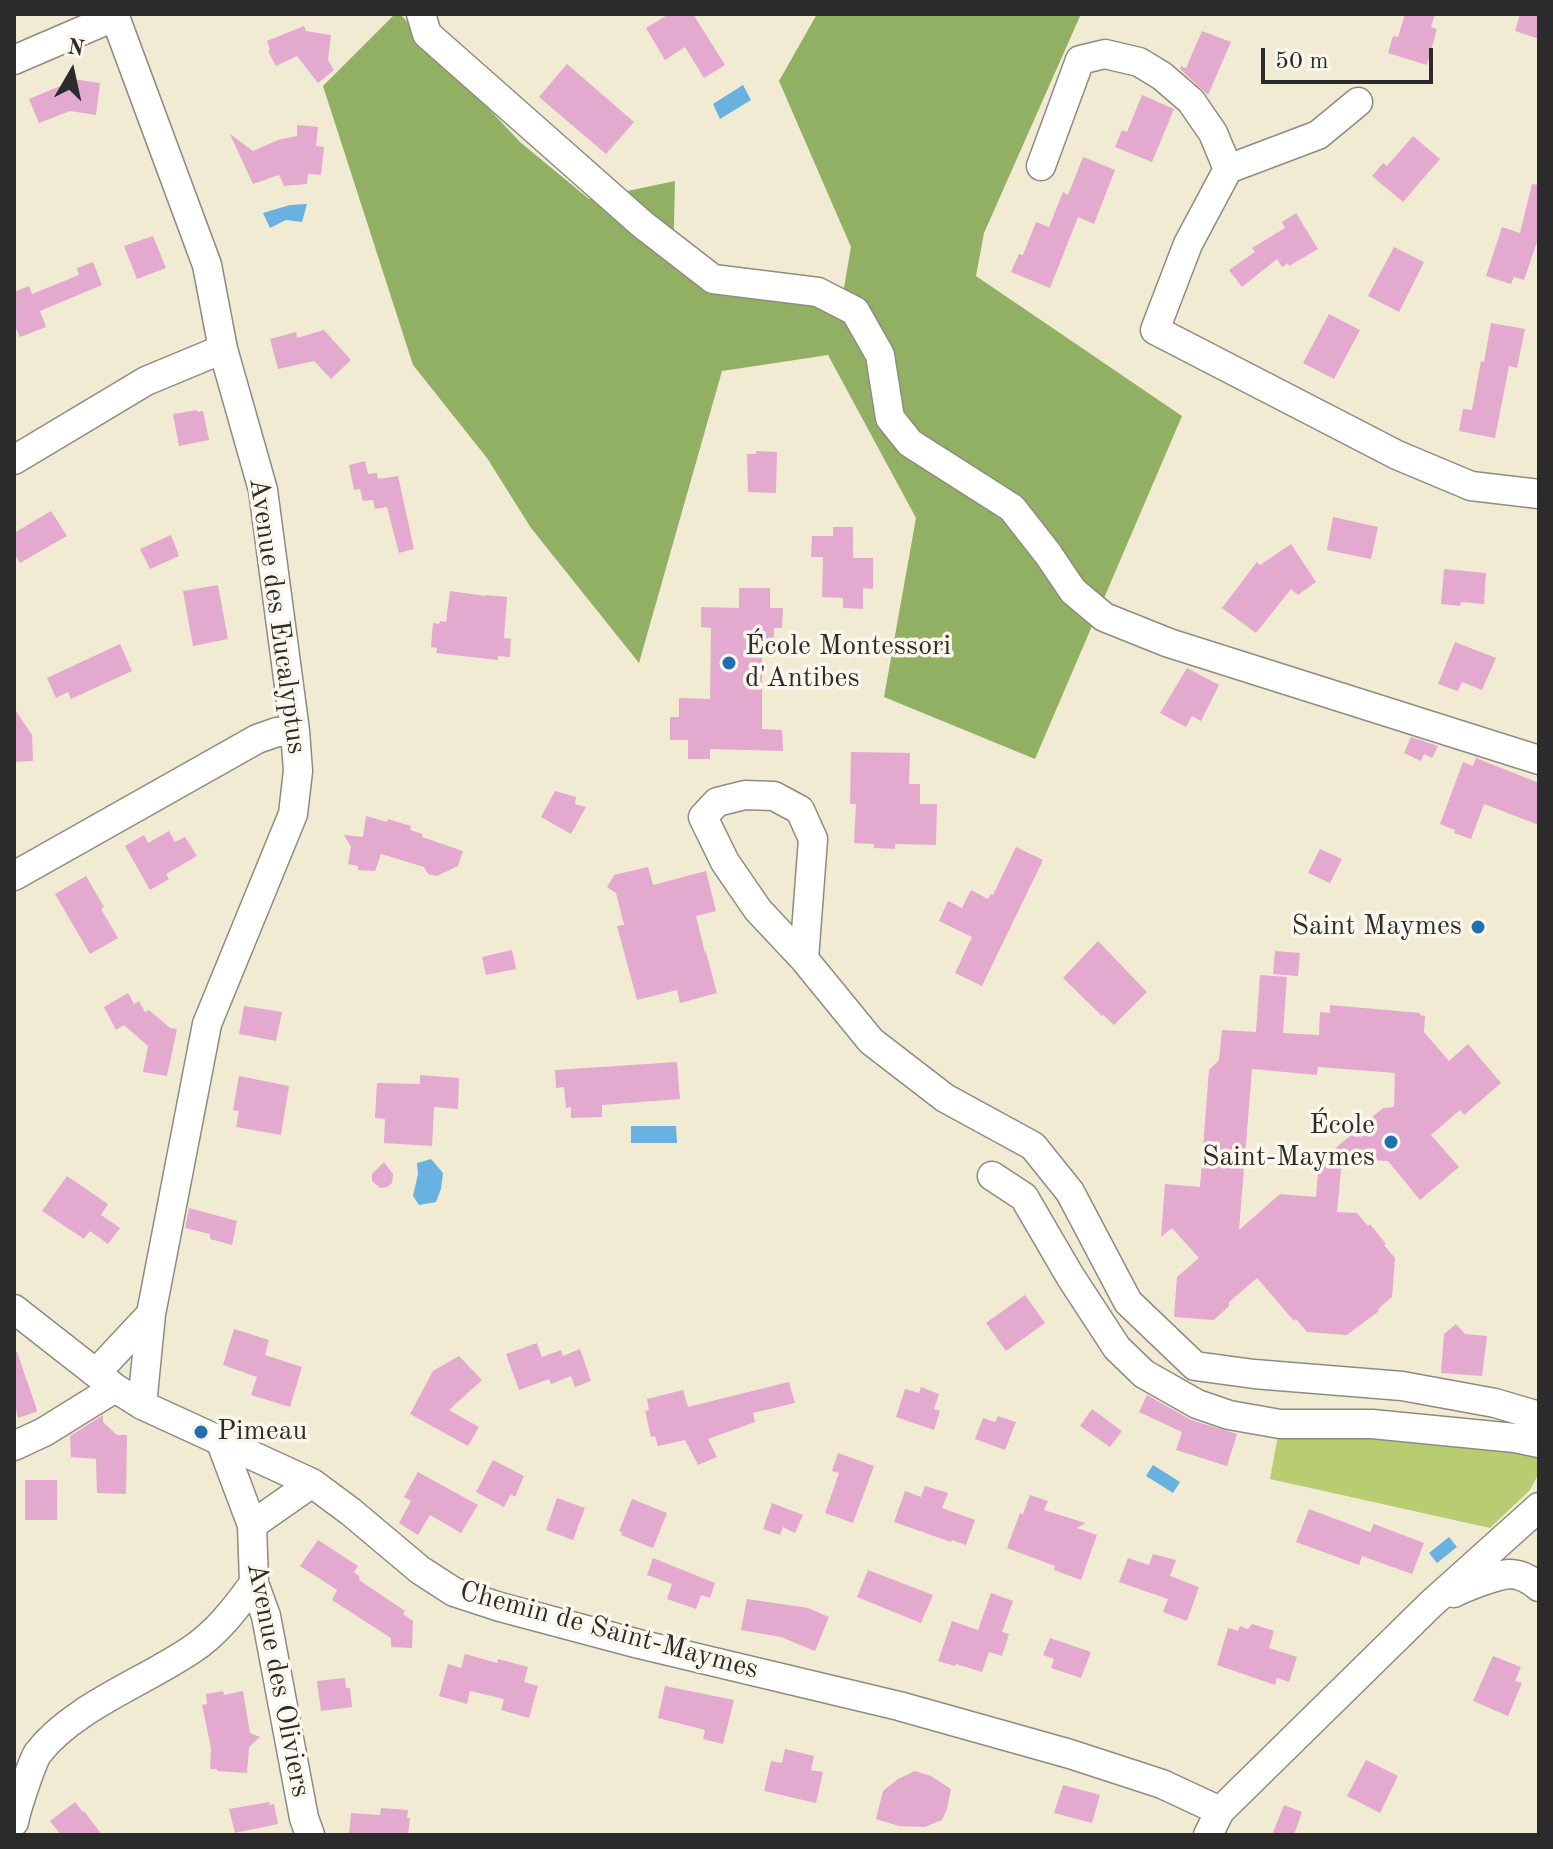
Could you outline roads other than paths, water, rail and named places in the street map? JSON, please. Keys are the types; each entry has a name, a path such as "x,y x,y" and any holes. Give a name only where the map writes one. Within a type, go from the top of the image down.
{"street":[{"path":"421,14 427,34 642,224 713,279 818,292 855,311 880,355 890,418 903,435 929,456 1012,508 1073,591 1104,617 1169,643 1539,760"},
{"path":"14,60 114,15"},
{"name":"Avenue des Eucalyptus","path":"114,15 207,265 223,349 263,490 298,771 293,814 207,1024 151,1314 142,1405"},
{"path":"1041,166 1080,60 1105,54 1139,62 1162,76 1191,101 1213,133 1228,169"},
{"path":"1358,102 1318,135 1228,169 1188,244 1155,330 1397,455 1471,486 1539,494"},
{"path":"14,460 146,381 223,349"},
{"path":"14,876 257,739 277,732 295,731"},
{"path":"804,959 813,839 800,810 774,796 745,795 717,802 703,817 725,862 758,910 804,959 871,1041 945,1098 1033,1146 1070,1192 1128,1302 1195,1366 1402,1386 1495,1403 1539,1416"},
{"path":"992,1176 1024,1197 1117,1348 1144,1374 1197,1404 1229,1415 1280,1424 1372,1424 1539,1443"},
{"name":"Chemin de Saint-Maymes","path":"14,1309 142,1405 312,1483 420,1570 454,1592 655,1647 899,1706 1070,1754 1162,1784 1214,1823"},
{"path":"14,1446 44,1432 106,1381 151,1314"},
{"name":"Avenue des Oliviers","path":"220,1440 252,1525 254,1583 266,1616 304,1818 310,1835"},
{"name":"Avenue des Oliviers","path":"252,1525 312,1483"},
{"path":"1214,1823 1431,1604 1539,1507"},
{"path":"1431,1604 1467,1586 1509,1574 1529,1579 1539,1587"},
{"path":"14,1822 37,1754 65,1725 194,1648 235,1610 254,1583"}],"water":[{"path":"743,85 751,100 720,119 713,104"},
{"path":"307,204 302,222 286,220 270,228 263,213 290,205"},
{"path":"631,1126 676,1126 677,1143 631,1143"},
{"path":"431,1159 443,1173 441,1189 436,1202 419,1205 413,1196 417,1163"},
{"path":"1153,1465 1180,1482 1173,1493 1146,1476"},
{"path":"1449,1537 1457,1547 1437,1563 1429,1553"}],"place":[{"name":"École Montessori d'Antibes","path":"729,663"},
{"name":"Saint Maymes","path":"1478,927"},
{"name":"École Saint-Maymes","path":"1391,1142"},
{"name":"Pimeau","path":"201,1432"}]}
